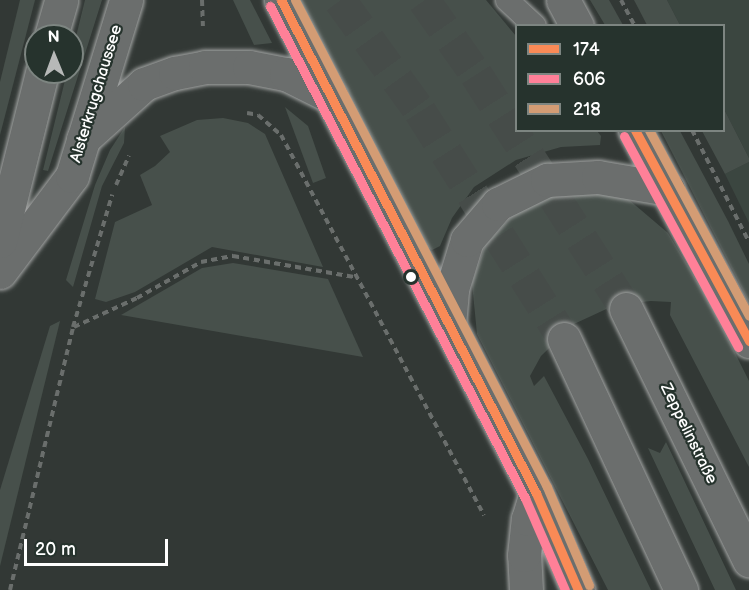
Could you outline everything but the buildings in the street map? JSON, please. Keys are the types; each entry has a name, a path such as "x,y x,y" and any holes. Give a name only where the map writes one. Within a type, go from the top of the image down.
{"main road":[{"path":"54,24 61,0"},
{"name":"Alsterkrugchaussee","path":"0,272 72,176 126,0"},
{"path":"281,0 536,493 578,590"},
{"path":"563,0 576,24"},
{"path":"83,139 144,84 175,73 205,67 249,67 286,74 332,97"},
{"path":"0,241 39,84"},
{"path":"636,132 749,341"},
{"path":"449,325 452,289 466,240 498,204 547,180 598,177 668,189"},
{"name":"Zeppelinstraße","path":"626,309 749,560"},
{"path":"564,339 681,590"},
{"path":"526,590 524,555 528,519 536,493"}],"lane":[{"path":"507,0 533,24"}],"path":[{"path":"621,0 634,24"},
{"path":"237,110 258,116 281,135 485,517"},
{"path":"693,132 749,242"},
{"path":"10,590 73,327 113,192 130,154"},
{"path":"73,327 137,298 201,262 233,256 355,277"}],"shaded area":[{"path":"20,0 35,0 29,24 24,24 24,42 0,135 0,82"},
{"path":"85,0 102,0 84,57 84,24 79,24"},
{"path":"233,0 250,0 272,43 254,45"},
{"path":"298,0 486,0 515,35 515,132 598,132 601,136 600,145 561,147 516,160 474,187 452,218 440,246 432,250 424,245"},
{"path":"590,0 609,0 622,24 604,24"},
{"path":"634,0 667,0 679,24 646,24"},
{"path":"667,0 749,0 749,158 725,111 725,24 679,24"},
{"path":"64,84 75,84 48,171 43,170"},
{"path":"285,107 308,126 326,178 313,183"},
{"path":"725,111 749,162 725,174 703,132 725,132"},
{"path":"223,118 248,123 265,134 323,267 212,247 135,292 106,302 95,299 115,222 152,205 140,175 155,166 170,152 160,136 197,120"},
{"path":"125,127 124,143 102,186 73,287 66,280 95,185 110,150"},
{"path":"662,132 681,132 728,221 749,264 749,302"},
{"path":"749,162 749,223 725,174"},
{"path":"585,191 628,199 668,233 710,303 749,381 749,467 670,315 671,302 651,301 615,305 574,324 541,356 530,376 534,386 544,376 588,459 651,590 608,590 477,334 472,283 485,246 513,215 546,198"},
{"path":"233,263 328,279 363,357 121,315 202,268"},
{"path":"60,321 0,566 0,490 50,326"},
{"path":"666,442 736,590 715,590 648,448 660,453"}],"tunnel":[{"path":"340,0 420,111 564,339"},
{"path":"424,0 476,74 626,309"}],"transit line":[{"name":"174","path":"281,0 536,493 578,590"},
{"name":"218","path":"295,0 547,487 589,585"},
{"name":"606","path":"270,6 525,498 565,590"},
{"name":"174","path":"636,132 749,341"},
{"name":"218","path":"650,132 749,316"},
{"name":"606","path":"624,136 738,347"}]}
